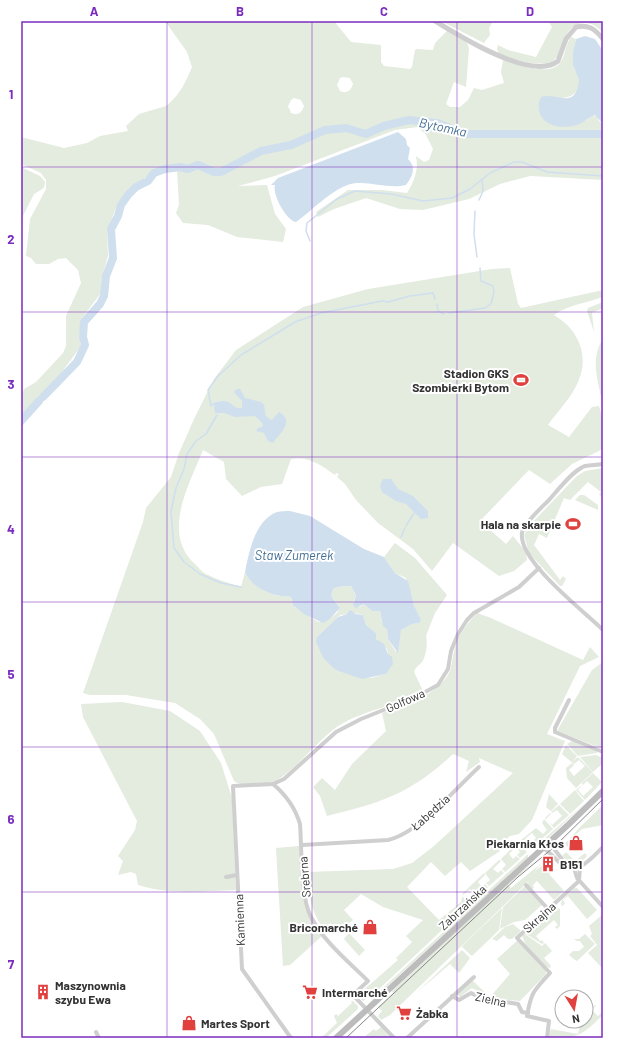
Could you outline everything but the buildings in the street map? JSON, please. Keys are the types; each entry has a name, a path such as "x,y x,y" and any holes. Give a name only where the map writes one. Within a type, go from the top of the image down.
{"main road":[{"name":"Zabrzańska","path":"336,1038 603,791"}],"street":[{"path":"435,21 490,53 532,66 545,67 558,61 566,39 576,27 590,27 596,30 603,38"},
{"path":"603,464 580,469 553,495 522,532 523,543 539,568 560,592 603,630"},
{"name":"Golfowa","path":"233,786 273,784 284,779 336,732 361,718 416,697 438,684 448,668 451,651 458,634 467,620 474,613 519,587 539,568"},
{"path":"569,700 554,728 555,732 603,752"},
{"name":"Łabędzia","path":"302,845 388,840 400,836 417,825 479,767"},
{"name":"Srebrna","path":"273,784 282,792 296,812 300,824 306,901 311,916 321,932 368,981 352,995 367,1010"},
{"name":"Kamienna","path":"233,786 242,970 291,1038"},
{"path":"549,842 567,866"},
{"path":"543,848 561,864 574,868 586,864 603,848"},
{"path":"580,867 580,881"},
{"path":"574,868 577,878 603,907"},
{"path":"226,877 237,875"},
{"name":"Skrajna","path":"528,1013 533,991 550,973 517,938 580,881"},
{"path":"526,885 548,909"},
{"path":"407,1038 474,977"},
{"name":"Zielna","path":"452,996 459,1000 472,993 481,998 518,1004 522,1012 528,1013"},
{"path":"367,1010 394,1038"},
{"path":"528,1013 527,1016 549,1021 547,1038"},
{"path":"96,1032 99,1038"}],"shaded area":[{"path":"165,21 334,21 351,42 381,45 381,62 384,66 410,69 412,67 415,50 433,50 435,43 447,31 467,43 469,48 466,87 454,82 446,104 450,107 460,107 468,100 474,88 482,90 504,83 501,72 503,60 533,68 549,69 555,67 562,60 571,37 576,39 573,61 575,71 579,77 579,86 577,91 564,98 547,96 541,115 549,123 560,126 578,124 593,116 597,116 599,121 603,124 603,180 530,176 500,184 469,199 423,210 400,209 366,198 334,209 318,217 316,212 348,190 382,190 407,193 415,175 417,166 416,156 424,162 429,160 433,149 426,135 418,127 395,130 275,176 238,186 267,185 275,214 286,229 283,242 237,237 208,225 183,223 176,213 179,205 177,170 198,167 210,173 221,173 262,153 292,147 315,135 315,131 291,143 257,151 220,170 214,171 198,164 187,167 167,167 160,169 146,177 119,201 107,230 108,256 102,277 101,293 82,318 79,336 81,346 59,376 21,418 21,397 24,389 36,382 63,353 66,346 66,316 81,283 78,270 66,258 58,259 49,264 36,264 31,258 26,256 30,219 46,189 46,180 41,173 21,164 21,137 64,148 87,143 100,136 128,131 126,126 139,114 166,106 178,93 185,83 192,67 187,52","holes":["340,78 350,78 353,84 346,92 340,91 337,85","294,98 301,100 304,106 297,114 291,113 288,106"]},
{"path":"441,21 493,21 489,28 490,35 484,43"},
{"path":"548,21 603,21 603,34 597,27 588,23 577,24 568,32 558,56 549,63 542,64 526,62 499,54 497,49 498,45 508,50 536,57 552,27"},
{"path":"21,167 40,176 45,182 44,188 34,194 21,220"},
{"path":"510,268 518,304 521,308 603,290 603,297 571,306 554,315 570,328 575,335 580,344 583,362 575,388 548,425 569,437 592,407 599,406 603,420 603,449 572,464 550,484 529,470 480,521 506,544 513,536 526,552 527,560 514,571 499,576 453,543 432,571 413,549 378,523 356,500 345,484 337,477 339,474 336,473 335,475 320,465 304,459 291,459 282,484 261,487 242,496 226,479 224,462 203,450 185,493 181,508 179,524 180,538 185,552 202,571 219,580 241,587 245,572 252,582 263,590 276,595 289,596 295,607 318,622 330,619 338,612 339,606 333,600 332,596 334,588 351,586 356,595 353,603 360,607 364,604 372,611 380,611 382,622 387,629 388,639 396,652 401,630 412,624 419,623 420,618 416,613 406,578 395,573 384,557 395,543 415,558 447,595 435,613 426,636 427,646 425,656 414,672 423,691 402,701 358,716 338,726 280,778 273,782 259,785 242,784 234,781 214,734 200,719 175,703 126,695 90,695 83,693 143,522 146,508 171,477 179,453 214,379 236,350 303,307 368,289 492,269","holes":["355,613 363,615 366,625 376,633 376,639 387,649 388,654 386,674 371,678 336,670 317,637 340,615"]},
{"path":"603,302 603,308 592,313 594,332 587,311 588,308"},
{"path":"603,339 603,406 596,371 596,363 599,347"},
{"path":"603,468 603,495 599,495 601,492 588,482 570,500 564,498 547,538 539,534 534,545 560,580 563,576 566,579 562,586 560,586 529,553 524,535 530,525 577,476 585,471"},
{"path":"580,495 584,495 598,505 598,510 575,500"},
{"path":"477,613 583,660 590,647 599,657 580,666 547,734 565,741 532,820 519,834 510,836 501,844 499,849 500,851 470,871 461,862 445,876 431,862 407,887 439,920 461,902 462,896 466,901 470,898 473,901 376,992 363,1001 360,998 360,993 398,960 396,958 412,942 406,936 423,920 383,907 361,894 344,910 353,920 341,930 336,929 330,923 327,927 331,932 328,934 322,927 314,912 307,872 393,869 412,863 434,846 513,773 479,758 480,762 466,772 469,761 453,754 423,779 395,795 364,806 327,816 320,796 313,787 322,778 335,790 352,764 386,731 382,713 419,699 437,688 444,681 450,671 455,646 466,626"},
{"path":"603,662 603,749 557,731 592,670"},
{"path":"122,702 170,711 200,731 221,763 232,798 236,890 187,892 162,890 138,885 136,874 131,872 118,875 123,861 118,856 135,830 137,821 83,717 81,704"},
{"path":"572,741 597,751 597,753 578,756 567,744"},
{"path":"566,745 577,756 573,761 578,757 593,772 576,788 567,778 566,768 572,763 574,765 569,770 574,776 585,766 579,760 574,764 562,754"},
{"path":"596,755 603,758 603,763 593,772 580,757"},
{"path":"593,773 602,782 585,800 576,790 582,785 578,790 583,796 593,787 587,781 583,785 582,783"},
{"path":"575,790 584,801 570,814 560,804"},
{"path":"549,794 558,804 551,811 546,807"},
{"path":"585,803 537,849 536,846"},
{"path":"559,805 569,815 554,828 545,818 550,813 551,814 546,819 552,825 562,816 557,810 552,813 551,812"},
{"path":"603,805 603,825 582,829 568,841 571,845 568,847 565,844"},
{"path":"544,819 553,829 536,844 533,841 536,838 532,833 525,839 528,844 532,842 535,845 529,850 521,840 536,828 543,834 547,830 542,823"},
{"path":"516,844 527,852 520,858 517,855 520,852 516,847 509,854 513,859 516,856 520,859 505,872 502,869 506,865 501,859"},
{"path":"299,846 303,894 309,916 322,936 290,965 283,966 276,848"},
{"path":"566,852 575,861 585,853 587,856 581,862 569,862 562,856"},
{"path":"528,854 528,858 372,1000 371,999"},
{"path":"540,857 508,885 511,888 544,861 536,869 532,878 390,1015 381,1020 378,1016 382,1011 378,1007 393,993 392,991 509,882"},
{"path":"499,860 501,861 493,869 498,873 501,870 504,873 489,886 486,883 490,880 485,873"},
{"path":"550,860 554,864 553,871 549,874 564,891 554,900 537,881 533,885 534,888 532,889 527,884 536,870"},
{"path":"484,873 485,875 478,882 482,887 485,884 488,887 474,900 471,897 474,894 470,889 462,896 463,893"},
{"path":"525,886 542,905 525,920 514,922 500,929 503,907"},
{"path":"575,888 577,888 597,910 587,919 568,896 563,900 565,904 562,906 561,904 562,900"},
{"path":"502,908 499,930 472,956 462,947 463,945"},
{"path":"558,908 560,909 560,926 557,929 555,927 558,925 554,920 536,936 544,943 542,944 525,933 546,914 549,917"},
{"path":"602,915 603,969 588,953 597,945 590,936 592,934 589,926"},
{"path":"513,924 521,931 512,939 508,939 504,935 497,941 492,939 505,927"},
{"path":"349,933 365,950 359,956 344,939"},
{"path":"525,934 542,946 545,943 552,951 544,958 551,966 550,968 547,967 526,945 522,936"},
{"path":"585,934 595,944 577,961 569,955 573,951 579,951 584,947 580,941 574,939 579,939"},
{"path":"518,940 546,971 546,974 520,1001 490,998 472,988 460,997 457,994 472,980 490,997 510,974 497,959"},
{"path":"462,950 470,958 459,973 450,964 415,994"},
{"path":"351,1001 358,1006 358,1009 326,1038 321,1038 337,1023 334,1016 336,1014 338,1016 352,1003"},
{"path":"603,1011 603,1015 594,1023 594,1012 598,1016"},
{"path":"381,1027 390,1038 363,1038 374,1029 376,1031"},
{"path":"551,1029 578,1034 579,1029 587,1029 584,1032 573,1036 548,1038"}],"water":[{"path":"585,36 595,39 603,51 603,124 595,115 574,126 564,127 553,125 544,120 540,114 540,99 541,97 547,96 570,98 574,95 579,80 573,65 573,52 576,39"},
{"path":"398,132 406,139 407,145 410,148 408,159 411,162 413,172 406,185 394,186 357,183 349,185 333,193 296,222 292,221 288,217 278,201 275,185 271,185 278,178"},
{"path":"237,389 240,389 245,398 261,402 264,405 265,414 269,419 272,420 279,412 284,416 286,424 282,432 273,443 268,441 264,433 256,431 258,428 262,427 263,424 255,416 235,417 224,413 215,413 214,403 220,401 225,401 235,407 242,408 242,401 234,392"},
{"path":"383,479 391,479 398,489 413,496 428,511 428,518 421,519 406,504 396,501 382,492 380,486"},
{"name":"Staw Zumerek","path":"290,511 310,516 364,549 384,557 395,573 408,581 414,606 421,620 419,623 412,624 401,630 398,653 388,639 387,629 383,626 380,611 372,611 364,604 356,608 353,605 356,595 351,586 334,588 332,591 332,597 340,608 330,619 323,623 304,614 293,605 292,599 289,596 276,595 263,590 257,587 248,577 245,572 251,546 258,529 269,516 277,512"},
{"path":"350,610 356,614 363,615 366,625 376,633 376,639 384,644 388,654 392,657 393,664 386,674 362,679 336,670 324,659 316,642 317,637 338,617 347,614"}],"waterway":[{"path":"603,23 603,28"},
{"name":"Bytomka","path":"43,397 77,362 85,345 83,337 84,322 100,304 104,296 106,276 113,258 111,229 118,216 121,205 136,187 148,181 154,173 165,169 180,167 188,169 198,165 214,172 221,172 261,151 291,145 325,130 346,128 366,134 384,126 409,120 437,123 465,134 603,134"},
{"path":"310,241 306,231 307,223 337,199 355,191 391,194 423,201 452,198 470,189 490,173 514,162 522,162 547,172 603,176"},
{"path":"479,200 483,191 482,179"},
{"path":"475,211 474,234 477,257"},
{"path":"449,313 485,308 491,304 494,292 493,286 481,281 480,268"},
{"path":"214,403 211,406 208,390 218,376 241,355 295,322 321,313 382,301 388,302 410,296 433,293 435,299"},
{"path":"437,304 438,311 444,314"},
{"name":"Bytomka","path":"21,421 39,401"},
{"path":"217,415 206,434 196,441 187,454 184,469 176,488 171,511 174,548 184,562 200,574 221,583 241,587"},
{"path":"406,526 414,513"},
{"path":"401,537 405,528"}],"tram line":[{"path":"346,1038 518,877 553,848 603,799"}],"place":[{"name":"Stadion GKS Szombierki Bytom","path":"521,380"},
{"name":"Hala na skarpie","path":"573,524"},
{"name":"Piekarnia Kłos","path":"576,843"},
{"name":"B151","path":"548,864"},
{"name":"Bricomarché","path":"370,927"},
{"name":"Maszynownia szybu Ewa","path":"43,992"},
{"name":"Intermarché","path":"310,992"},
{"name":"Żabka","path":"404,1013"},
{"name":"Martes Sport","path":"189,1023"}]}
